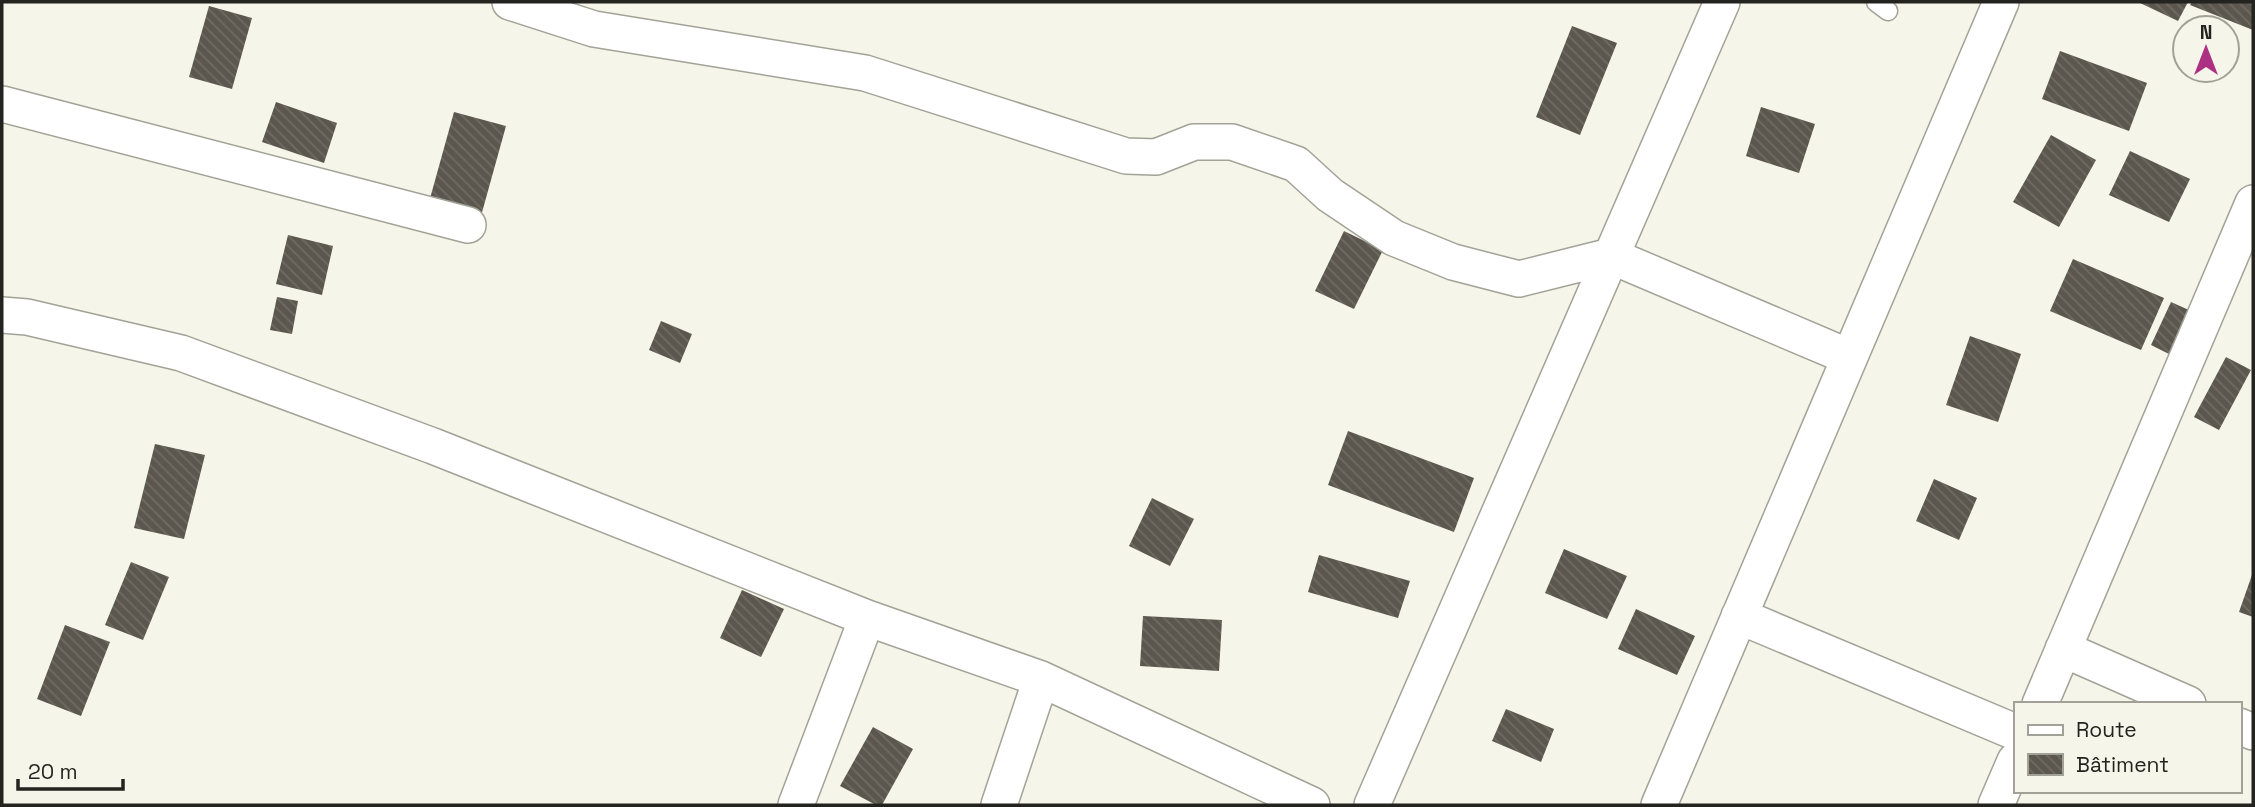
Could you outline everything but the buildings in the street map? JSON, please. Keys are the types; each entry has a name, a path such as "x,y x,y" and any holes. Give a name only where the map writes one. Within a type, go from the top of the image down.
{"street":[{"path":"510,2 594,29 865,73 1126,156 1156,157 1194,142 1231,142 1296,164 1330,195 1394,238 1453,262 1519,279 1611,256 1849,357"},
{"path":"1372,805 1722,2"},
{"path":"1659,805 2001,2"},
{"path":"2,104 468,225"},
{"path":"2041,702 2253,203"},
{"path":"2,315 27,317 181,353 433,446 867,618 1041,679 1312,805"},
{"path":"1739,616 2014,732"},
{"path":"796,805 867,618"},
{"path":"2063,649 2183,702"},
{"path":"999,805 1041,679"},
{"path":"1996,805 2014,763"}]}
